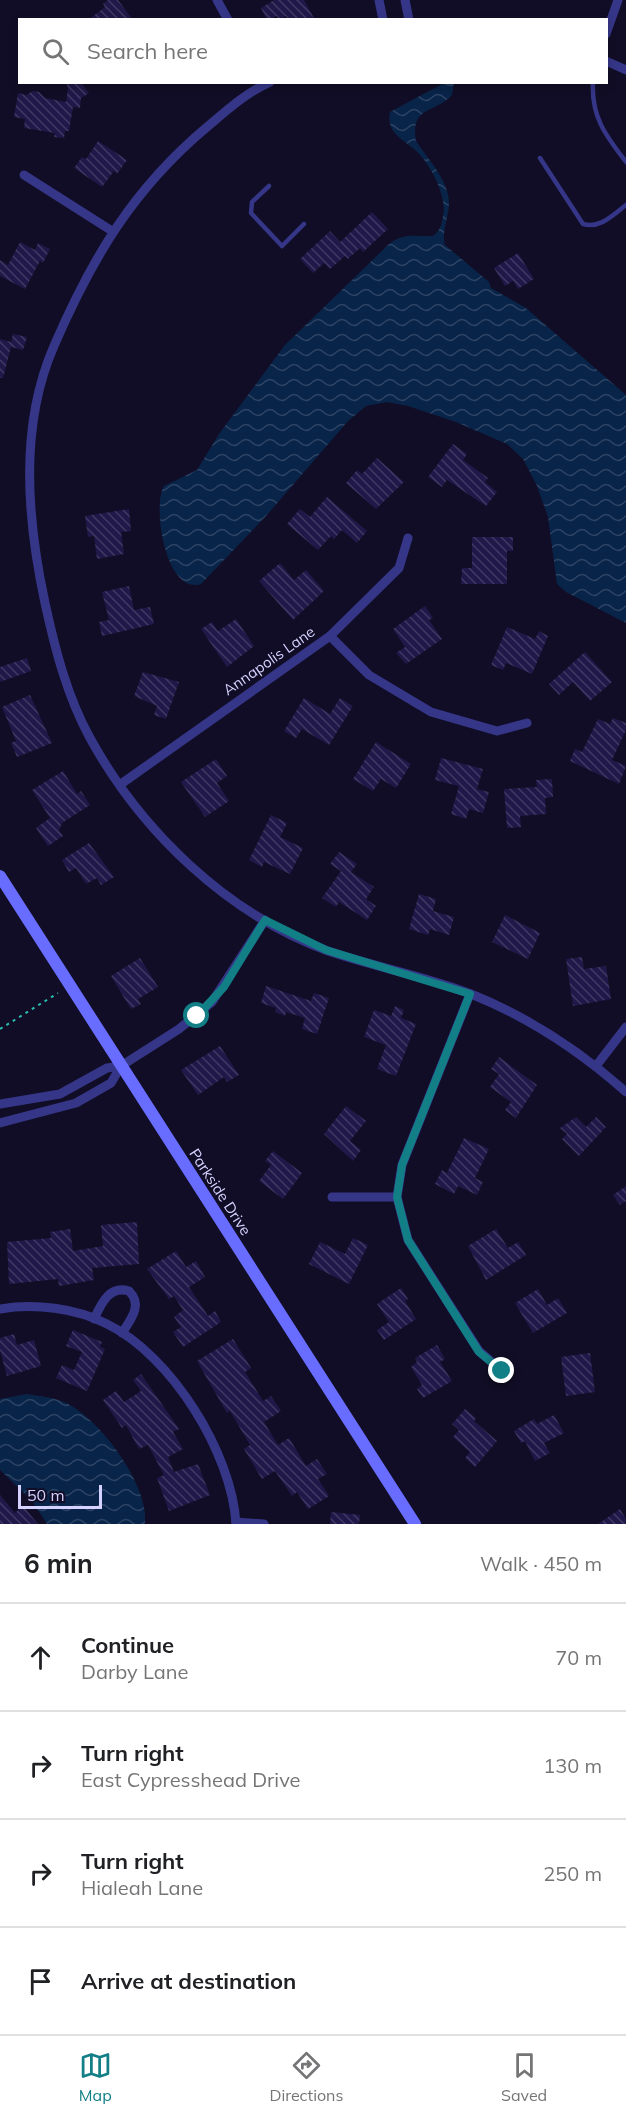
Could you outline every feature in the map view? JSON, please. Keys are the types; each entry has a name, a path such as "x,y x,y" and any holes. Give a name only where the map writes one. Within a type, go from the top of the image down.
{"street":[{"path":"217,0 227,18"},
{"path":"379,0 383,18"},
{"path":"405,0 409,18"},
{"path":"608,28 618,0"},
{"path":"608,63 626,70"},
{"path":"265,84 223,113 180,149 141,191 112,231 66,319 49,358 37,398 31,443 30,490 34,539 54,642 69,691 90,738 147,821 183,860 226,894 265,920 326,950 470,994 514,1014 596,1066 626,1092"},
{"path":"24,175 112,231"},
{"name":"Annapolis Lane","path":"121,784 330,636 379,591 399,568 408,538"},
{"path":"330,636 369,675 430,712 497,731 526,723"},
{"name":"Parkside Drive","path":"0,876 415,1524"},
{"path":"0,1104 60,1094 107,1068 121,1066 179,1029 212,1002 265,920"},
{"path":"470,994 402,1165 397,1197 408,1240 479,1352 502,1371"},
{"path":"596,1066 626,1027"},
{"path":"0,1124 76,1103 111,1083 121,1066"},
{"path":"12,1102 16,1120"},
{"path":"332,1197 397,1197"},
{"path":"94,1319 107,1296 116,1290 129,1291 136,1300 136,1306 122,1333"},
{"path":"0,1309 17,1306 54,1310 94,1319 122,1333 160,1364 204,1428 229,1487 236,1523 264,1524"}],"lane":[{"path":"592,84 596,116 603,133 626,162"},
{"path":"540,158 583,224 592,226 600,224 626,205"},
{"path":"269,186 252,202 251,213 282,246 304,224"}],"path":[{"path":"0,1029 58,993"}],"water":[{"path":"442,84 454,84 452,95 420,116 415,130 416,141 446,187 449,208 444,236 445,245 489,282 491,288 526,308 626,395 626,623 566,592 557,584 548,517 537,486 523,459 507,444 456,422 408,406 387,402 366,406 348,421 267,515 201,584 189,584 178,576 170,563 161,528 161,496 164,486 197,470 219,434 285,345 389,244 405,236 433,236 439,230 444,208 436,180 420,155 392,130 390,112"},
{"path":"27,1394 64,1402 78,1410 106,1437 131,1473 144,1508 145,1524 47,1524 32,1501 0,1470 0,1399"}],"building":[{"path":"108,0 118,0 132,18 91,18 105,7 103,4"},
{"path":"274,0 304,0 314,18 287,18 286,16 278,18 277,16 266,18 261,8"},
{"path":"67,84 82,84 89,93 81,98 80,108 73,107 69,131 65,131 64,138 54,137 55,133 24,128 25,119 14,117 18,93 26,95 33,91 39,92 45,98 66,102"},
{"path":"98,141 127,160 117,174 114,171 102,187 74,168 82,157 86,159"},
{"path":"372,212 388,229 363,252 360,248 348,259 345,256 330,269 324,263 313,273 300,259 330,231 340,242"},
{"path":"20,242 35,250 38,243 50,249 43,263 40,261 25,289 0,276 0,260 8,265"},
{"path":"518,253 534,279 518,289 513,281 505,286 494,268"},
{"path":"13,334 27,337 23,350 11,347 3,378 0,378 0,339 11,342"},
{"path":"453,444 467,454 463,460 488,478 485,482 497,492 486,506 447,480 442,487 428,477"},
{"path":"377,458 404,482 376,509 346,483 357,470 362,474"},
{"path":"327,497 367,531 357,543 342,530 334,539 331,536 318,550 287,524 300,509 310,517"},
{"path":"129,509 131,531 121,532 124,554 97,559 94,536 88,537 85,516"},
{"path":"472,537 513,537 513,551 507,551 507,584 461,584 462,568 472,568"},
{"path":"280,563 294,580 306,570 324,591 293,620 259,581"},
{"path":"129,586 134,610 150,607 154,624 102,636 99,622 109,620 102,592"},
{"path":"425,606 433,618 429,620 442,639 406,664 396,653 405,647 393,629"},
{"path":"236,619 254,646 227,667 201,629 212,622 218,631"},
{"path":"507,627 535,639 539,631 548,636 532,674 506,663 503,670 491,665"},
{"path":"585,652 612,682 590,701 573,682 559,695 549,684"},
{"path":"27,658 31,671 0,682 0,667"},
{"path":"143,672 179,682 166,719 154,715 157,706 134,696"},
{"path":"30,695 52,743 17,757 11,743 16,741 2,707"},
{"path":"304,698 330,714 340,698 353,706 329,745 302,729 296,738 284,731"},
{"path":"613,718 626,723 626,730 612,760 626,766 619,784 570,761 575,749 582,752 598,719 610,724"},
{"path":"376,742 411,764 396,788 381,779 373,791 353,779"},
{"path":"441,758 483,769 477,789 489,792 483,813 469,809 466,819 451,814 459,786 435,780"},
{"path":"216,759 227,776 217,783 229,801 205,817 181,782"},
{"path":"63,771 77,794 81,791 90,805 62,823 59,830 63,836 48,846 36,828 50,818 32,790"},
{"path":"552,779 553,797 545,798 546,814 520,816 521,827 507,828 504,789 537,787 536,780"},
{"path":"271,815 287,823 280,837 303,848 290,874 264,862 262,867 249,860"},
{"path":"89,843 114,877 101,885 97,878 86,884 76,868 69,872 62,860"},
{"path":"339,852 357,864 351,872 374,887 366,899 376,906 367,920 339,902 336,907 322,898 341,871 330,864"},
{"path":"419,894 436,899 433,911 454,917 449,935 430,929 428,935 409,929"},
{"path":"505,915 540,933 528,959 492,942"},
{"path":"582,957 584,969 606,966 611,999 573,1006 566,959"},
{"path":"140,958 158,987 138,999 141,1004 131,1009 111,976"},
{"path":"266,986 311,1001 314,993 329,998 317,1034 302,1029 305,1018 286,1012 285,1016 275,1012 276,1008 261,1003"},
{"path":"395,1006 404,1010 401,1018 416,1024 396,1076 377,1069 386,1045 364,1037 374,1010 391,1016"},
{"path":"220,1046 239,1075 227,1082 224,1077 198,1095 181,1070"},
{"path":"499,1057 537,1085 516,1118 505,1110 511,1102 490,1087 499,1074 491,1069"},
{"path":"346,1106 366,1121 350,1141 361,1150 353,1161 324,1134"},
{"path":"576,1117 586,1127 596,1117 606,1127 579,1156 562,1139 567,1134 560,1128"},
{"path":"464,1138 489,1149 475,1178 483,1182 477,1195 458,1186 454,1194 435,1184 442,1170 447,1173"},
{"path":"273,1151 302,1173 283,1199 259,1181 271,1165 265,1161"},
{"path":"626,1186 626,1201 620,1205 613,1195"},
{"path":"137,1222 139,1264 92,1268 94,1280 59,1286 58,1279 9,1284 7,1242 51,1238 50,1232 70,1229 73,1251 103,1246 101,1225"},
{"path":"496,1229 508,1248 518,1242 526,1255 486,1280 468,1246"},
{"path":"353,1238 368,1245 349,1284 309,1264 320,1242 345,1254"},
{"path":"176,1251 186,1267 196,1261 205,1277 189,1287 208,1316 215,1311 221,1322 183,1347 173,1332 181,1327 174,1317 183,1310 174,1296 169,1299 147,1269"},
{"path":"401,1288 408,1299 405,1301 416,1319 384,1340 377,1330 389,1322 377,1304"},
{"path":"538,1289 547,1305 558,1298 567,1313 533,1333 515,1303"},
{"path":"73,1330 102,1342 100,1347 105,1349 87,1391 56,1378 62,1365 74,1370 82,1352 66,1346"},
{"path":"14,1334 17,1345 34,1340 41,1366 7,1376 0,1350 0,1338"},
{"path":"233,1339 251,1368 245,1372 263,1401 271,1396 281,1411 264,1422 278,1445 289,1438 306,1466 317,1459 327,1474 318,1479 329,1496 308,1509 297,1492 292,1496 275,1471 262,1479 244,1449 250,1445 230,1411 227,1413 197,1361"},
{"path":"437,1345 445,1359 440,1362 452,1381 423,1398 417,1389 422,1385 411,1367 417,1362 415,1358"},
{"path":"590,1353 595,1392 566,1396 561,1357"},
{"path":"141,1374 179,1429 173,1432 183,1449 168,1457 174,1472 198,1464 210,1495 169,1511 157,1478 164,1475 148,1445 139,1449 126,1425 122,1428 103,1400 116,1391 124,1402 141,1391 133,1380"},
{"path":"465,1409 476,1418 474,1421 497,1441 475,1467 465,1458 470,1452 453,1437 459,1430 452,1424"},
{"path":"554,1415 564,1433 544,1443 550,1453 535,1461 525,1441 521,1443 514,1431 534,1419 537,1424"},
{"path":"0,1495 15,1513 23,1506 38,1524 0,1524"},
{"path":"620,1509 626,1519 626,1524 598,1524"},
{"path":"331,1512 360,1515 359,1524 330,1524"}],"route":[{"path":"197,1016 224,987 265,920 326,950 470,994 402,1165 397,1197 408,1240 479,1352 502,1371"}]}
